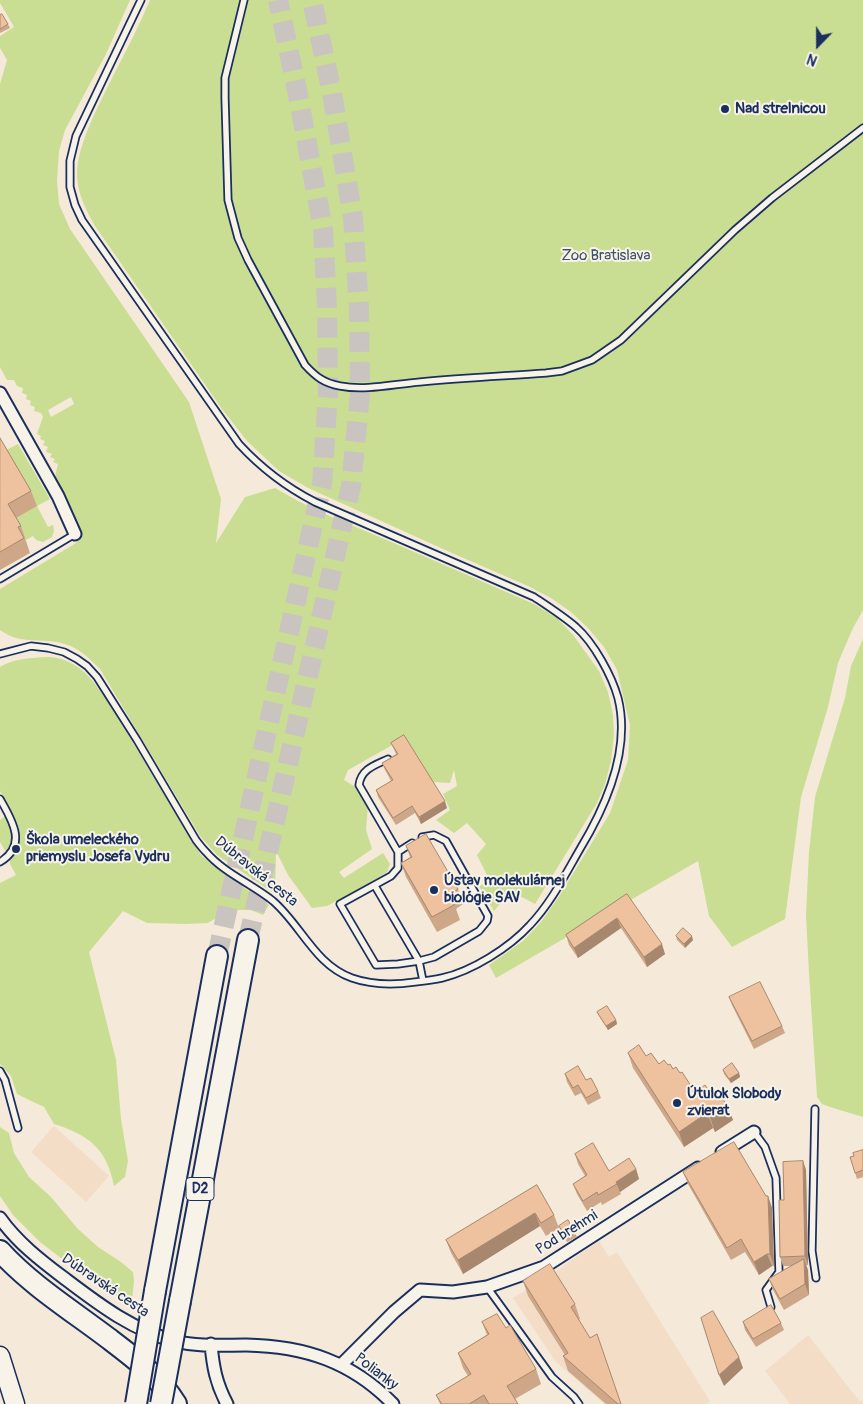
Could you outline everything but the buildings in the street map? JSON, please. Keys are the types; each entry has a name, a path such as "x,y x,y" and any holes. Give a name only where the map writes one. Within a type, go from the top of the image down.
{"highway":[{"name":"D2","path":"162,1404 248,940"},
{"name":"D2","path":"136,1404 155,1291 218,956"},
{"path":"0,1251 25,1275 143,1365 158,1380 176,1404"}],"main road":[{"path":"0,1356 13,1403"}],"street":[{"path":"0,393 58,496 75,534"},
{"name":"Pod brehmi","path":"341,1364 394,1312 420,1290 453,1292 487,1287 544,1267 754,1132"},
{"name":"Dúbravská cesta","path":"0,1218 7,1228 32,1253 82,1291 134,1325 154,1335 176,1341 263,1345 302,1350 341,1364"},
{"path":"211,1344 214,1371 227,1404"},
{"name":"Polianky","path":"341,1364 381,1391 393,1404"}],"lane":[{"name":"Dúbravská cesta","path":"1,651 31,646 48,648 64,652 88,666 137,740 196,840 206,852 217,863 272,900 330,966 350,977 375,984 423,981 443,978 461,972 504,947 529,926 554,893 601,811 617,761 621,737 621,720 613,682 604,665 578,629 558,612 534,597 315,502 269,474 239,444 82,220 70,187 70,161 76,136 140,0"},
{"path":"244,0 226,78 228,200 232,221 248,260 305,365 315,376 341,386 373,387 546,373 562,371 592,360 621,340 735,230 772,198 863,128"},
{"path":"0,579 75,534"},
{"path":"388,759 370,767 360,779 359,785 398,852 398,868 391,876 376,886 340,904 376,965 434,958 479,931 487,922 488,916 446,841 434,835 422,837 398,852"},
{"path":"0,799 13,821 16,836 13,850 0,862"},
{"path":"376,886 419,961 423,981"},
{"path":"0,1071 5,1080 18,1128"},
{"path":"815,1109 812,1251 816,1278"},
{"path":"754,1132 765,1147 776,1178 779,1272 766,1290 771,1307"},
{"path":"487,1287 552,1377 574,1396 579,1404"}],"shaded area":[{"path":"54,1126 109,1176 86,1202 31,1152"},
{"path":"599,1241 609,1257 617,1252 710,1401 707,1404 604,1404 556,1362 513,1298"},
{"path":"808,1335 860,1402 863,1400 863,1404 790,1404 765,1371"}],"green space":[{"path":"0,0 130,0 106,54 65,130 59,151 57,181 59,204 70,229 189,402 221,499 216,543 245,497 275,488 325,514 534,604 557,618 574,636 599,671 608,692 613,715 614,734 611,761 605,784 597,803 535,904 522,897 507,896 494,911 479,886 490,881 477,855 486,844 467,823 454,833 436,820 450,810 443,794 457,786 454,770 450,783 433,782 405,738 348,770 344,780 357,788 368,805 366,830 372,849 339,872 344,878 383,853 390,864 387,872 339,903 336,901 327,906 312,908 288,875 276,851 275,894 217,855 200,836 100,669 92,661 80,651 65,644 24,640 8,635 0,630 0,589 76,543 81,533 52,479 55,477 58,464 53,462 55,459 50,457 52,454 46,452 48,447 43,445 45,441 40,439 41,436 37,434 43,417 41,413 34,411 35,407 30,405 31,401 26,399 27,395 22,393 23,388 17,386 14,380 7,380 0,367 0,84 7,60 0,48 0,36 14,27","holes":["71,397 74,404 51,417 48,410"]},
{"name":"Zoo Bratislava","path":"150,0 863,0 863,610 838,663 828,707 801,797 785,919 732,947 709,916 698,861 496,978 489,965 523,941 541,922 558,898 610,813 628,760 630,725 617,670 604,647 588,628 571,612 551,598 308,488 279,471 247,441 222,409 95,226 79,190 78,164 85,138"},
{"path":"18,444 50,499 37,506 48,527 53,525 54,531 52,537 43,542 36,540 33,536 26,540 14,519 4,451"},
{"path":"863,639 863,1117 822,1104 817,1097 806,915 809,852 815,797 845,698 851,666"},
{"path":"48,657 62,659 71,663 83,671 95,683 201,855 212,865 269,905 263,915 251,910 234,910 208,923 186,924 147,923 123,911 89,952 116,1060 121,1119 128,1161 125,1177 114,1186 107,1162 94,1145 77,1133 54,1124 44,1107 17,1094 11,1076 0,1064 0,883 16,875 10,860 18,845 20,835 18,825 0,791 0,667 17,660"},
{"path":"0,804 12,833 12,839 6,852 0,842 0,820 4,815"},
{"path":"0,1127 9,1133 14,1153 29,1177 51,1197 77,1228 98,1247 133,1272 132,1301 110,1294 79,1272 40,1242 13,1215 0,1196"}],"tunnel":[{"path":"217,956 322,484 328,393 327,307 323,229 278,0"},
{"path":"248,940 351,486 360,394 359,308 353,218 332,93 312,0"}],"place":[{"name":"Nad strelnicou","path":"725,109"},
{"name":"Škola umeleckého priemyslu Josefa Vydru","path":"16,849"},
{"name":"Ústav molekulárnej biológie SAV","path":"434,890"},
{"name":"Útulok Slobody zvierat","path":"677,1103"}]}
